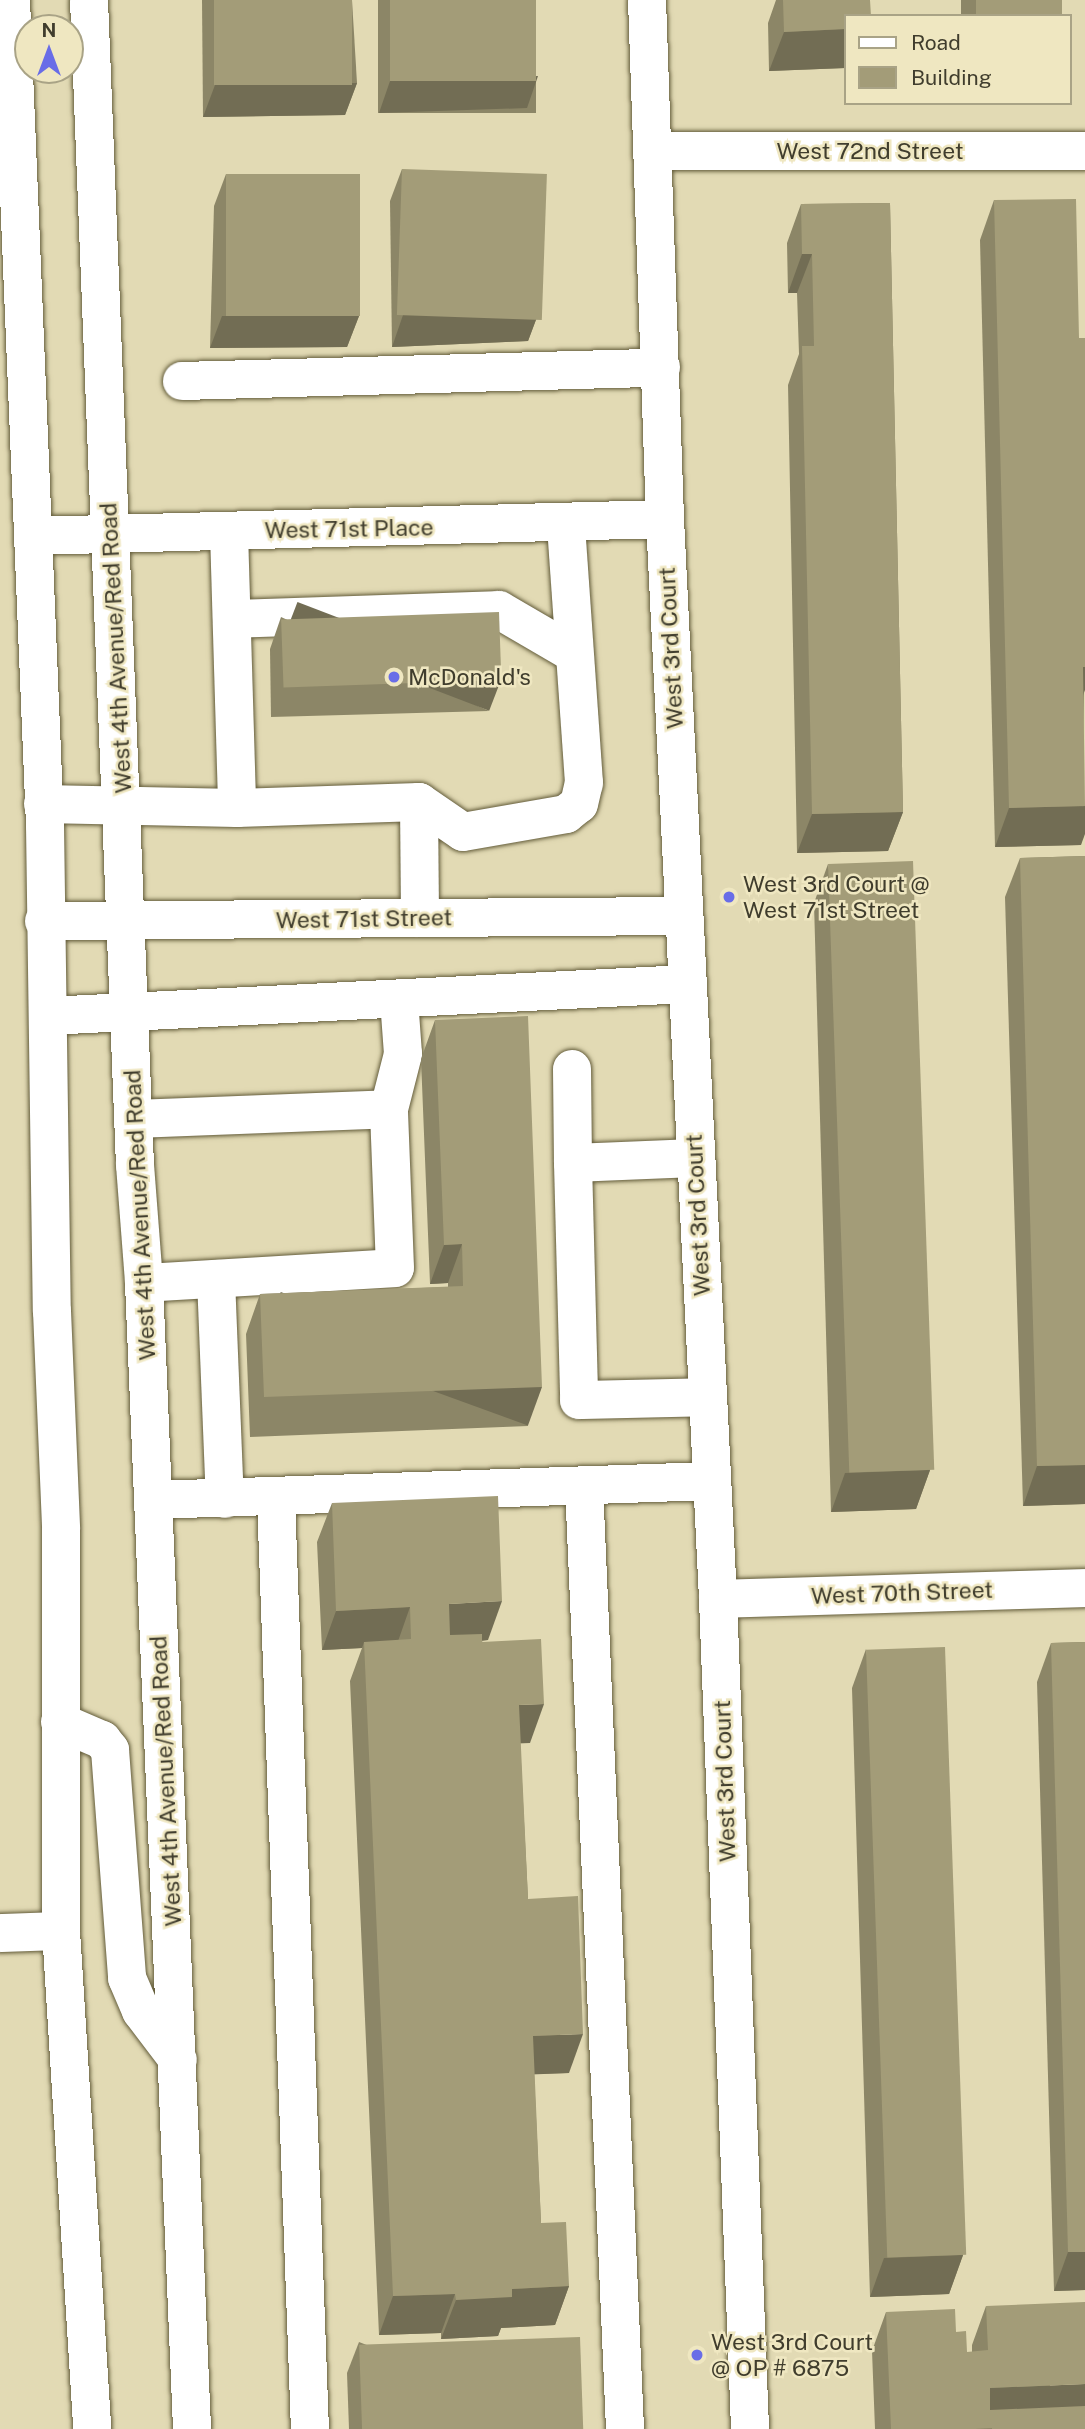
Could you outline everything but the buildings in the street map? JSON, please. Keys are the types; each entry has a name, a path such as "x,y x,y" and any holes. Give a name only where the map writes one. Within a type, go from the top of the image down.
{"main road":[{"path":"11,0 43,804 61,1529 61,1931 92,2429"},
{"name":"West 4th Avenue/Red Road","path":"89,0 134,1119 144,1283 192,2429"},
{"name":"West 3rd Court","path":"647,0 665,519 718,1598 750,2429"},
{"name":"West 72nd Street","path":"654,150 1085,150"},
{"path":"182,381 661,368"},
{"name":"West 71st Place","path":"33,536 665,519"},
{"path":"43,804 237,808 419,802 463,832 566,814 579,804 584,783 566,523"},
{"path":"229,532 237,808"},
{"path":"232,619 499,610 573,653"},
{"path":"419,802 420,918"},
{"name":"West 71st Street","path":"44,921 683,916"},
{"path":"48,1016 131,1014 686,984"},
{"path":"144,1283 395,1268 389,1109 403,1054 399,1000"},
{"path":"572,1069 579,1400 708,1397"},
{"path":"134,1119 389,1109"},
{"path":"573,1163 695,1158"},
{"path":"216,1279 225,1499"},
{"path":"153,1500 276,1499 712,1481"},
{"path":"584,1486 625,2429"},
{"path":"276,1499 310,2429"},
{"name":"West 70th Street","path":"718,1598 1085,1588"},
{"path":"60,1722 102,1740 110,1750 127,1978 141,2011 178,2060"},
{"path":"0,1933 61,1931"}],"place":[{"name":"McDonald's","path":"394,677"},
{"name":"West 3rd Court @ West 71st Street","path":"729,897"},
{"name":"West 3rd Court @ OP # 6875","path":"697,2355"}]}
